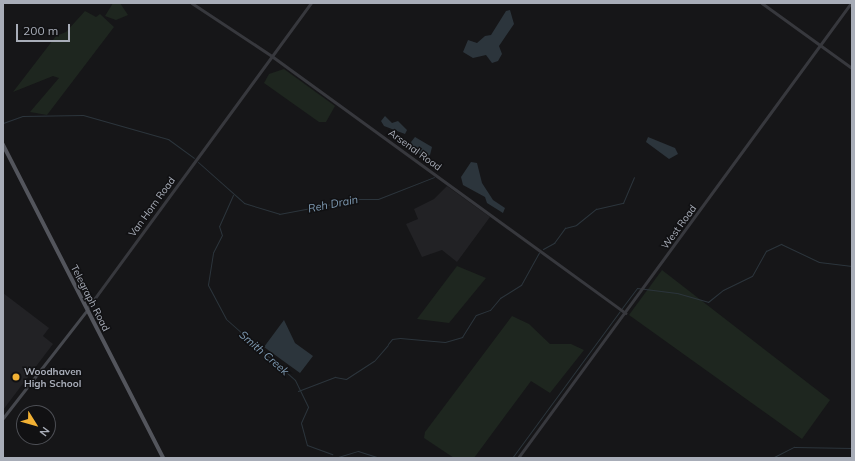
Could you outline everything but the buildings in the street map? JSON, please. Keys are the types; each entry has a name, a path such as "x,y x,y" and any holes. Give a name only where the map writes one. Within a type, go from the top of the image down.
{"main road":[{"name":"Telegraph Road","path":"3,144 164,458"},
{"name":"Van Horn Road","path":"3,418 87,310"}],"street":[{"name":"Arsenal Road","path":"192,3 272,56 626,313"},
{"name":"Van Horn Road","path":"87,310 312,3"},
{"path":"762,3 852,68"},
{"name":"West Road","path":"518,458 626,313 851,3"}],"shaded area":[{"path":"113,3 120,3 128,15 116,20 105,16"},
{"path":"510,10 514,24 499,46 502,54 498,61 492,63 486,55 473,58 463,52 468,40 477,43 485,36 491,35 506,11"},
{"path":"85,11 96,17 100,14 114,27 47,115 30,112 59,78 53,76 13,92 56,36 66,32"},
{"path":"284,69 335,106 326,122 319,122 264,83 269,74"},
{"path":"385,116 392,123 398,121 407,130 405,134 384,126 381,121"},
{"path":"415,137 432,147 430,155 424,157 414,150 411,142"},
{"path":"648,137 675,148 678,154 669,159 646,142"},
{"path":"471,162 477,163 482,183 493,200 505,208 503,213 487,203 485,197 463,185 461,177"},
{"path":"447,186 490,217 457,262 442,250 422,257 406,224 418,219 414,209 434,199"},
{"path":"457,266 486,278 449,323 417,319"},
{"path":"662,270 830,400 802,439 629,315"},
{"name":"Woodhaven High School","path":"3,293 49,328 43,336 53,344 3,410"},
{"path":"512,316 529,324 550,344 571,344 584,350 550,393 531,381 474,458 454,458 424,438 425,432"},
{"path":"284,320 295,343 313,356 300,373 264,347"}],"waterway":[{"name":"Smith Creek","path":"3,123 22,116 83,115 168,139 194,158"},
{"name":"Reh Drain","path":"198,162 244,203 279,214 359,199 378,199 434,177"},
{"path":"543,249 554,243 565,228 576,225 596,209 623,203 634,177"},
{"name":"Smith Creek","path":"233,195 219,226 222,235 213,253 208,285 226,319 295,380 308,407 301,423 307,445 332,454"},
{"path":"622,308 637,288 677,293 708,302 723,290 752,276 766,251 781,244 819,262 852,266"},
{"path":"388,344 392,339 400,338 445,342 462,337 476,315 490,310 500,298 521,285 539,253"},
{"path":"512,458 620,311"},
{"path":"298,391 335,377 346,379 374,361 388,345"},
{"name":"Smith Creek","path":"772,458 794,447 852,448"},
{"name":"Smith Creek","path":"338,457 358,451 379,458"}],"place":[{"name":"Woodhaven High School","path":"16,377"}]}
